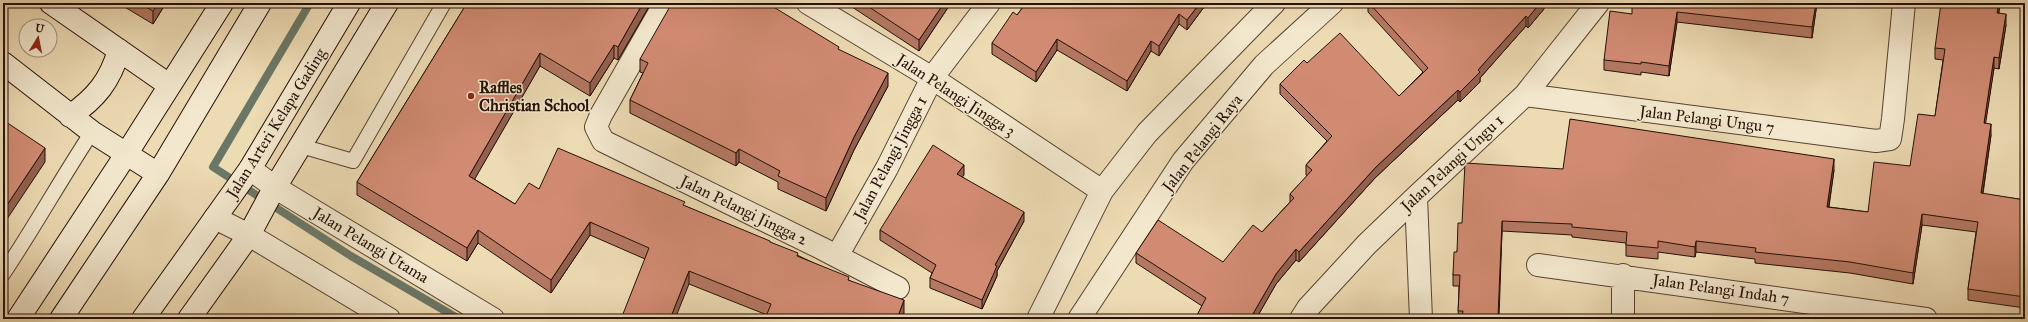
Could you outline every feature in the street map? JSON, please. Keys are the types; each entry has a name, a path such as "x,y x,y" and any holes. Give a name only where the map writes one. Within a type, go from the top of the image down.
{"street":[{"path":"51,3 169,85"},
{"path":"18,319 127,153 222,3"},
{"path":"62,319 158,174 260,3"},
{"name":"Jalan Arteri Kelapa Gading","path":"143,319 243,179 349,3"},
{"name":"Jalan Arteri Kelapa Gading","path":"189,319 253,227 387,3"},
{"name":"Jalan Pelangi Jingga 2","path":"665,3 601,115 596,127 603,141 837,256 898,288"},
{"name":"Jalan Pelangi Jingga 3","path":"808,3 932,78 1102,191"},
{"name":"Jalan Pelangi Jingga 1","path":"837,256 886,168 932,78 989,3"},
{"path":"1038,319 1102,191 1147,133 1274,3"},
{"name":"Jalan Pelangi Raya","path":"1079,319 1183,161 1264,66 1332,3"},
{"name":"Jalan Pelangi Ungu 1","path":"1301,319 1308,308 1367,244 1525,95 1598,3"},
{"name":"Jalan Pelangi Ungu 7","path":"1525,95 1876,141 1890,139 1894,120 1904,3"},
{"path":"70,116 84,106 103,86 110,76 119,50"},
{"path":"3,63 92,132 158,174"},
{"name":"Jalan Pelangi Utama","path":"243,179 274,191 493,319"},
{"path":"1416,197 1421,319"},
{"path":"215,218 253,227 389,319"},
{"name":"Jalan Pelangi Indah 7","path":"1538,265 1623,275 1926,319"},
{"path":"1623,275 1623,319"}],"lane":[{"path":"301,146 353,161 444,3"},
{"path":"3,274 31,233 92,132"}],"building":[{"path":"139,3 158,3 153,11"},
{"path":"467,3 643,3 618,47 614,45 590,83 540,53 469,176 515,204 529,183 539,189 558,148 685,202 683,205 798,253 797,256 849,277 848,280 904,300 897,319 765,319 771,304 689,271 670,319 621,319 649,248 590,222 551,280 478,230 467,248 357,182"},
{"path":"672,3 767,3 839,47 838,49 888,73 854,137 826,198 778,176 780,171 739,149 736,153 630,100 648,63 640,59"},
{"path":"863,3 944,3 919,40"},
{"path":"1026,3 1200,3 1187,20 1179,14 1159,46 1151,41 1127,81 1057,39 1036,72 992,43 1013,12 1017,15"},
{"path":"1369,3 1540,3 1528,18 1526,16 1478,70 1480,72 1460,92 1458,90 1375,168 1299,252 1296,249 1276,274 1250,319 1195,319 1206,298 1136,253 1158,220 1223,262 1253,225 1262,232 1294,198 1290,194 1312,170 1306,165 1332,136 1280,84 1304,60 1307,63 1340,33 1399,96 1428,68"},
{"path":"1632,3 1816,3 1812,27 1677,12 1669,66 1641,62 1641,64 1604,60 1610,11 1632,14"},
{"path":"1941,3 1999,3 1997,13 2006,14 1999,58 1994,57 1984,123 1991,124 1981,193 2025,200 2025,297 1968,289 1978,222 1922,214 1913,273 1850,262 1755,252 1756,248 1696,241 1695,247 1658,241 1658,248 1626,245 1627,232 1572,227 1572,224 1502,221 1498,318 1503,319 1462,319 1463,311 1458,311 1460,275 1453,275 1454,252 1457,252 1458,223 1462,223 1465,163 1563,169 1570,119 1834,159 1827,207 1868,212 1874,162 1910,166 1918,114 1935,116 1945,49 1935,48"},
{"path":"3,120 45,148 3,211"},
{"path":"933,145 964,165 957,174 1024,212 995,265 997,266 982,300 930,278 936,265 880,230"}],"waterway":[{"path":"310,3 213,167 351,256 459,319"}],"place":[{"name":"Raffles Christian School","path":"471,96"}]}
